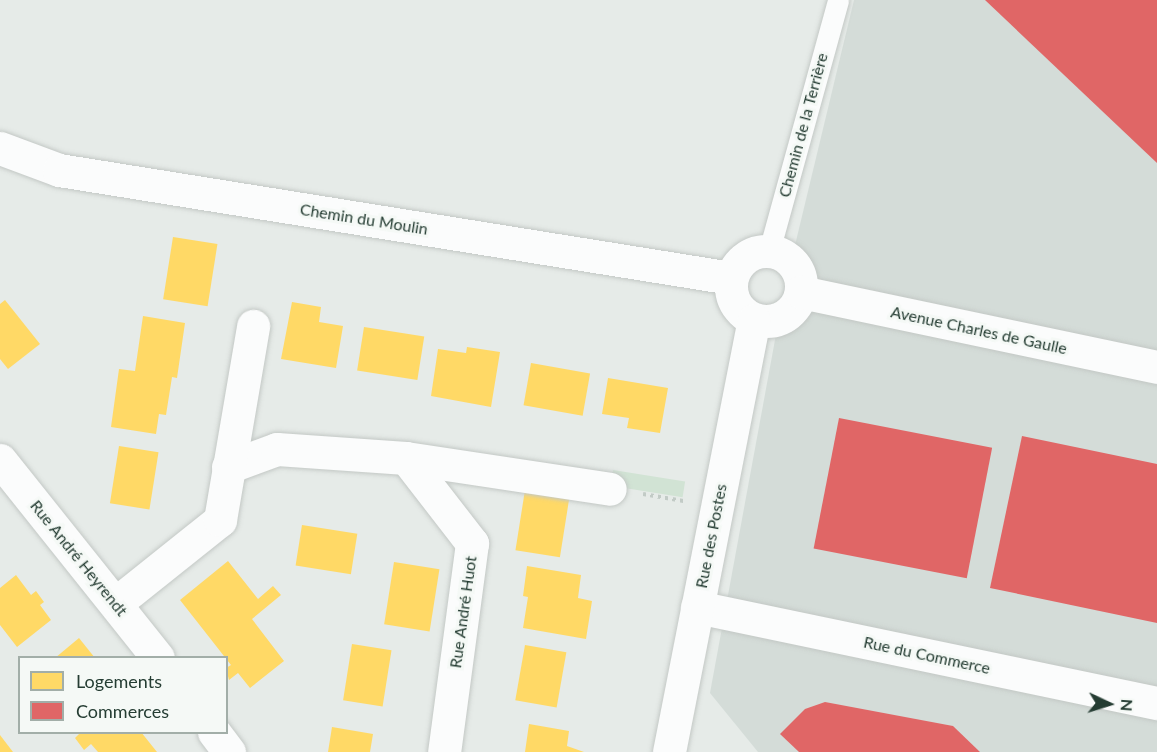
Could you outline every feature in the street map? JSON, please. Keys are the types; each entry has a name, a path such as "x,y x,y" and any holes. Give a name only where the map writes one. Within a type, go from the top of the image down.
{"street":[{"name":"Chemin du Moulin","path":"0,148 59,170 731,278"},
{"path":"769,251 790,260 797,269 801,292 789,314 766,322 754,320 737,308 731,278 741,261 769,251"},
{"name":"Avenue Charles de Gaulle","path":"801,292 1157,367"},
{"name":"Rue des Postes","path":"669,752 754,320"},
{"path":"116,603 219,520 253,326"},
{"path":"228,468 277,449 406,458 610,489"},
{"name":"Rue André Huot","path":"406,458 472,543 444,752"},
{"name":"Rue André Heyrendt","path":"0,460 157,656"},
{"name":"Rue du Commerce","path":"697,608 1157,703"},
{"path":"216,734 229,752"}],"lane":[{"name":"Chemin de la Terrière","path":"769,251 838,0"}],"path":[{"path":"610,489 717,507"}],"shaded area":[{"path":"854,0 1157,0 1157,752 758,752 710,693 784,291"}],"green space":[{"path":"613,470 685,481 683,497 610,486"}],"building: Logements":[{"path":"173,237 217,244 208,306 163,299"},
{"path":"5,300 40,344 8,369 0,359 0,304"},
{"path":"292,302 321,307 319,322 343,326 336,368 281,359"},
{"path":"143,316 185,323 177,378 172,377 166,415 159,414 156,434 111,427 119,369 135,371"},
{"path":"364,327 424,337 417,380 357,370"},
{"path":"467,347 500,352 491,407 431,396 438,349 466,353"},
{"path":"531,363 590,373 583,416 524,405"},
{"path":"608,378 668,388 660,433 627,428 629,418 602,414"},
{"path":"119,446 159,452 149,510 110,503"},
{"path":"525,490 569,497 560,557 515,550"},
{"path":"302,525 357,534 351,574 296,565"},
{"path":"228,561 258,599 273,586 281,595 252,619 284,661 250,688 238,673 229,680 228,667 231,665 228,656 224,656 180,600"},
{"path":"394,562 439,569 430,631 384,624"},
{"path":"527,566 581,575 578,598 592,601 586,639 523,628 528,597 523,596"},
{"path":"16,575 31,595 36,591 44,602 40,605 51,620 17,647 0,625 0,588"},
{"path":"79,638 93,656 57,656"},
{"path":"352,644 392,650 383,707 343,700"},
{"path":"525,645 566,652 557,707 515,700"},
{"path":"529,724 569,731 567,746 584,752 525,752"},
{"path":"332,727 373,734 370,752 328,752"},
{"path":"79,734 143,734 157,752 98,752 91,744 84,750 75,738"},
{"path":"0,735 13,752 0,752"}],"building: Commerces":[{"path":"985,0 1157,0 1157,163"},
{"path":"839,418 992,448 967,578 814,549"},
{"path":"1022,436 1157,464 1157,623 990,588"},
{"path":"825,702 953,726 980,752 799,752 780,734 805,709"}]}
